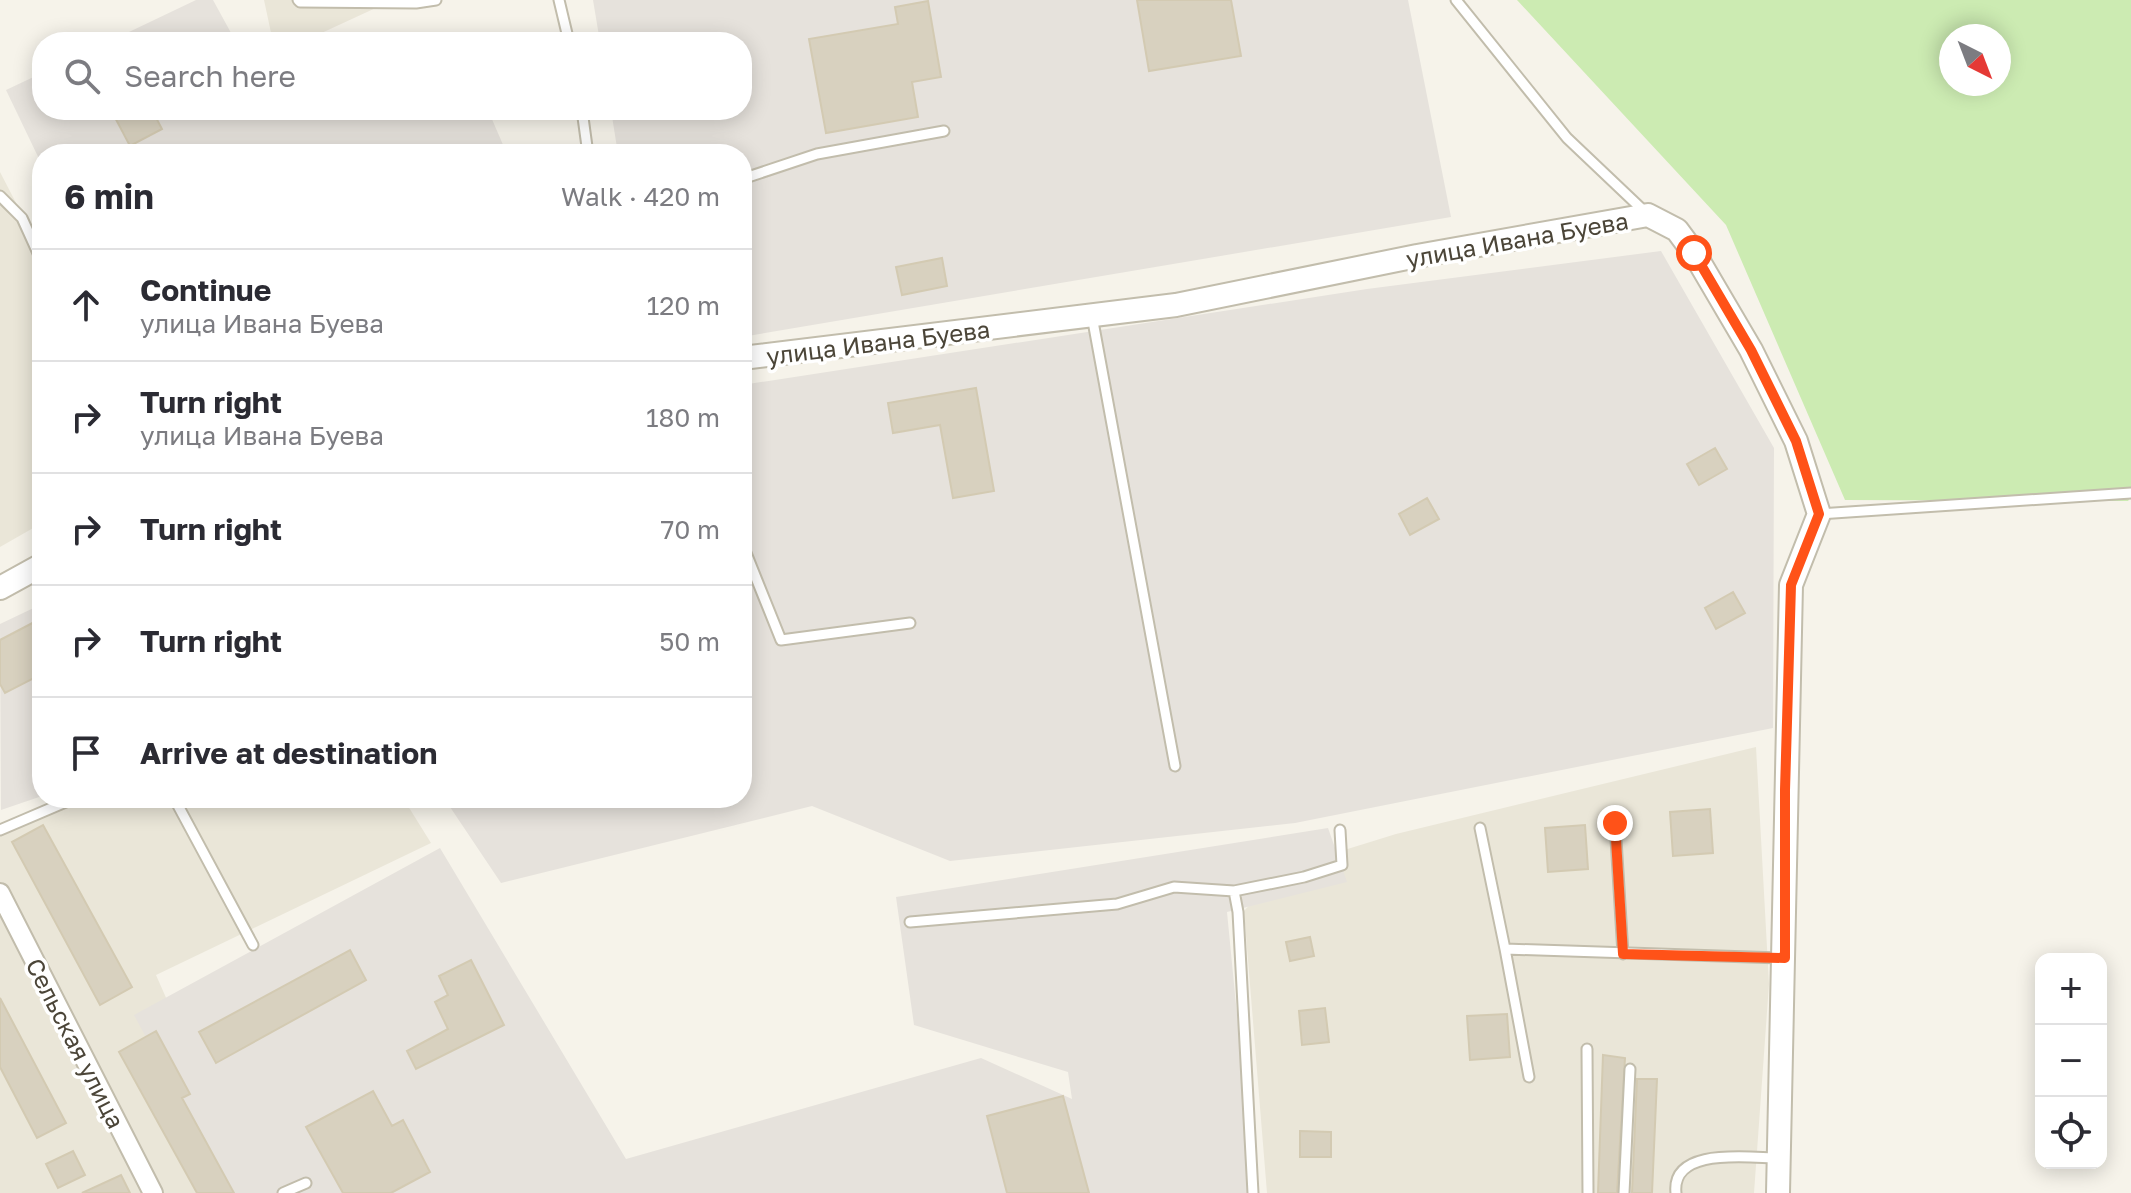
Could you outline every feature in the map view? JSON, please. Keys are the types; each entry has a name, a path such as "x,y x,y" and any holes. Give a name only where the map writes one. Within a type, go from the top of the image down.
{"street":[{"name":"улица Ивана Буева","path":"752,357 1176,305 1417,256 1648,215 1677,230 1751,350 1796,441 1819,514"},
{"path":"1778,1193 1791,585 1819,514"},
{"path":"0,588 32,570"},
{"name":"Сельская улица","path":"0,893 153,1193"}],"lane":[{"path":"298,0 373,3 436,0"},
{"path":"559,0 567,32"},
{"path":"1456,0 1567,138 1648,215"},
{"path":"583,120 587,144"},
{"path":"752,176 817,154 944,131"},
{"path":"0,196 22,218 32,240"},
{"path":"1092,316 1175,766"},
{"path":"1819,514 2131,493"},
{"path":"752,568 781,640 910,623"},
{"path":"0,830 52,808"},
{"path":"179,808 253,945"},
{"path":"1615,823 1623,954"},
{"path":"1480,828 1529,1077"},
{"path":"910,922 1117,904 1174,887 1234,891 1304,877 1342,865 1340,830"},
{"path":"1234,891 1238,912 1253,1193"},
{"path":"1505,949 1785,958"},
{"path":"1587,1049 1588,1193"},
{"path":"1624,1193 1630,1069"},
{"path":"1676,1193 1675,1186 1682,1172 1693,1162 1711,1158 1778,1158"},
{"path":"283,1193 306,1183"}],"shaded area":[{"path":"196,0 213,0 231,32 129,32"},
{"path":"264,0 393,0 324,32 271,32"},
{"path":"593,0 1408,0 1451,217 752,335 752,144 616,144 613,120 752,120 752,32 598,32"},
{"path":"32,78 32,120 492,120 503,144 32,144 6,90"},
{"path":"0,172 32,234 32,529 0,547"},
{"path":"1661,251 1774,448 1773,728 1295,823 950,861 812,806 501,883 451,808 752,808 752,383 1367,289"},
{"path":"32,609 32,799 1,810 0,624"},
{"path":"1756,747 1769,984 1754,1193 1267,1193 1244,911 1283,869 1396,834"},
{"path":"61,808 409,808 431,843 156,975 252,1193 0,1193 0,823 2,825"},
{"path":"1328,828 1347,882 1227,912 1245,1097 1249,1193 230,1193 134,1015 440,848 626,1159 981,1058 1072,1099 1068,1072 914,1025 896,897"}],"green space":[{"path":"1517,0 2131,0 2131,497 2128,501 1845,500 1726,225"}],"building":[{"path":"1137,0 1231,0 1241,56 1149,71"},
{"path":"928,1 941,77 912,82 918,117 826,133 809,39 898,24 895,7"},
{"path":"116,120 157,120 162,129 129,144"},
{"path":"942,258 947,286 902,295 896,267"},
{"path":"976,388 994,491 953,498 940,425 893,433 888,403"},
{"path":"1715,448 1727,469 1699,485 1687,464"},
{"path":"1427,498 1439,519 1410,535 1399,514"},
{"path":"1733,592 1745,613 1716,629 1705,608"},
{"path":"32,623 32,679 5,693 0,684 0,640"},
{"path":"1710,809 1713,853 1673,856 1670,812"},
{"path":"43,825 132,987 100,1005 12,842"},
{"path":"1585,825 1588,869 1548,872 1545,828"},
{"path":"1310,937 1314,956 1290,961 1286,942"},
{"path":"350,950 366,980 216,1063 199,1032"},
{"path":"471,960 504,1025 416,1069 407,1051 448,1029 435,1002 448,995 439,976"},
{"path":"0,998 66,1123 37,1138 0,1067"},
{"path":"1325,1008 1329,1042 1302,1045 1299,1011"},
{"path":"1507,1014 1510,1057 1470,1060 1467,1016"},
{"path":"156,1031 190,1094 182,1098 234,1193 197,1193 119,1052"},
{"path":"1603,1055 1625,1058 1617,1193 1598,1193"},
{"path":"1637,1079 1657,1079 1652,1193 1632,1193"},
{"path":"373,1091 392,1126 403,1120 430,1172 391,1193 343,1193 306,1127"},
{"path":"1063,1096 1089,1193 1007,1193 987,1116"},
{"path":"1300,1131 1331,1132 1331,1157 1300,1157"},
{"path":"73,1151 85,1175 58,1188 46,1164"},
{"path":"121,1175 130,1193 82,1193"}],"route":[{"path":"1615,823 1623,954 1785,958 1785,790 1791,585 1819,514 1796,441 1751,350 1694,253"}]}
